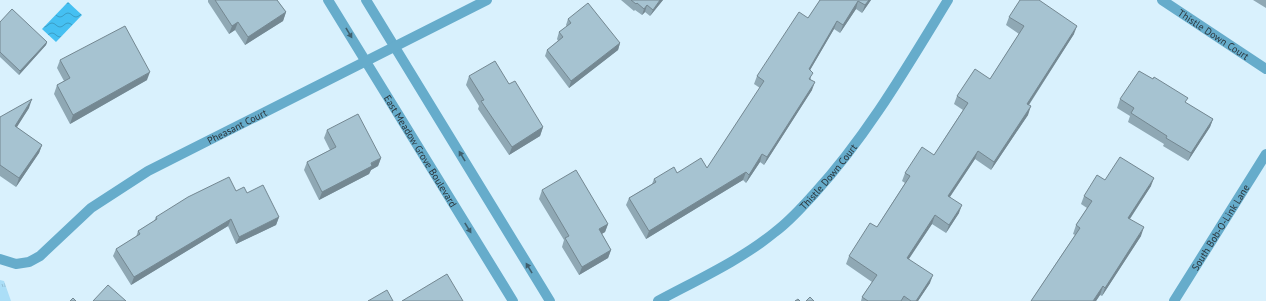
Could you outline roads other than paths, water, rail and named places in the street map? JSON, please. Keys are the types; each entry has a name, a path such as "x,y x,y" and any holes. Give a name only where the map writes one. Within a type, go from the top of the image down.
{"street":[{"name":"East Meadow Grove Boulevard","path":"328,0 513,301"},
{"path":"366,0 550,301"},
{"name":"Pheasant Court","path":"0,259 16,264 29,262 40,256 91,208 148,171 487,0"},
{"name":"Thistle Down Court","path":"658,301 748,251 776,232 797,213 840,165 900,78 948,0"},
{"name":"Thistle Down Court","path":"1162,0 1266,69"},
{"name":"South Bob-O-Link Lane","path":"1174,301 1266,154"}],"water":[{"path":"68,2 82,15 56,42 42,29"}]}
